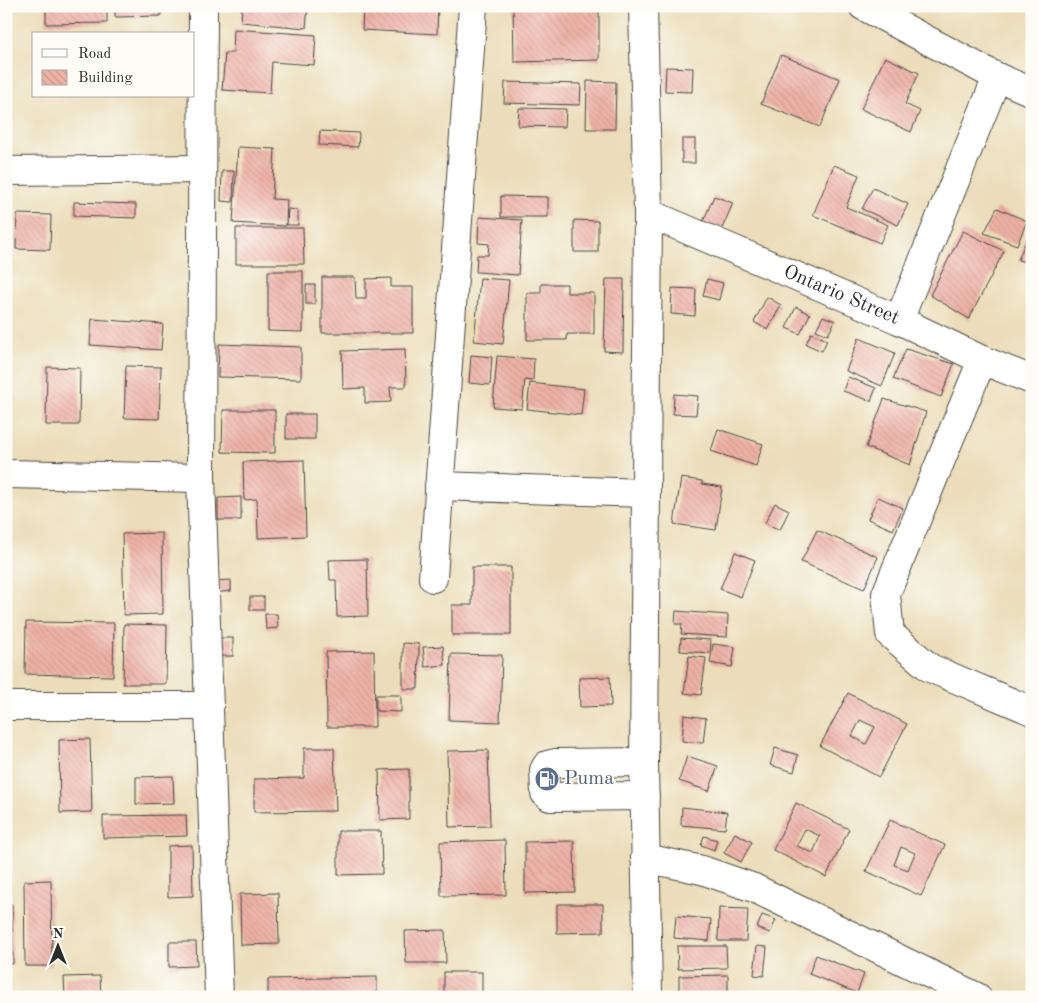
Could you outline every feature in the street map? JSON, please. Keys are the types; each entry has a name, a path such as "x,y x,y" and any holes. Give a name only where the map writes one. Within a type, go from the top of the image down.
{"street":[{"path":"203,6 200,478 219,997"},
{"path":"433,578 473,6"},
{"path":"643,6 648,213 644,762 648,997"},
{"path":"863,6 998,77 1032,92"},
{"path":"899,320 998,77"},
{"path":"6,171 201,169"},
{"name":"Ontario Street","path":"648,213 899,320 982,360 1032,380"},
{"path":"982,360 886,594 890,634 930,668 1032,711"},
{"path":"6,474 200,478"},
{"path":"439,486 645,493"},
{"path":"6,706 208,706"},
{"path":"644,762 555,763 547,765 544,770 545,793 550,796 645,796"},
{"path":"645,858 702,870 754,888 977,997"}],"building":[{"path":"46,6 107,6 107,23 46,24"},
{"path":"115,6 161,6 161,16 115,17"},
{"path":"242,6 308,6 306,28 241,22"},
{"path":"363,6 438,6 437,34 362,30"},
{"path":"513,6 599,6 599,60 514,62"},
{"path":"234,29 316,35 314,65 272,62 270,93 222,90 225,53 233,53"},
{"path":"781,55 840,79 820,127 761,104"},
{"path":"885,57 919,73 905,104 920,111 911,132 861,109"},
{"path":"666,67 693,68 692,92 665,91"},
{"path":"587,81 616,82 615,129 586,129"},
{"path":"505,82 581,84 580,105 504,103"},
{"path":"519,108 566,109 565,127 518,126"},
{"path":"320,131 359,133 358,147 319,145"},
{"path":"682,139 695,139 695,163 682,163"},
{"path":"238,147 275,149 272,199 287,200 286,226 233,223"},
{"path":"834,165 859,175 846,207 888,225 880,243 813,215"},
{"path":"222,171 234,171 233,202 221,201"},
{"path":"873,188 908,204 898,225 862,209"},
{"path":"501,196 548,197 548,217 501,217"},
{"path":"714,196 733,203 721,231 702,224"},
{"path":"74,202 136,204 136,218 74,216"},
{"path":"997,208 1027,221 1017,245 984,233"},
{"path":"288,209 298,210 298,225 287,225"},
{"path":"17,214 51,215 50,250 16,249"},
{"path":"479,217 522,220 518,275 476,272 477,255 488,255 489,244 478,243"},
{"path":"574,220 598,221 598,252 574,252"},
{"path":"1032,226 1032,264 1018,260"},
{"path":"236,228 303,228 304,264 236,264"},
{"path":"963,231 1004,251 969,319 930,295"},
{"path":"268,271 303,271 303,332 268,331"},
{"path":"322,277 355,277 356,299 366,299 366,279 391,278 391,287 413,287 413,333 322,333"},
{"path":"480,278 509,280 503,344 474,341"},
{"path":"606,279 624,279 623,352 604,351"},
{"path":"707,279 723,283 719,300 703,296"},
{"path":"541,284 567,284 567,293 594,293 594,334 567,334 567,340 527,340 527,293 541,293"},
{"path":"306,285 315,285 315,304 306,304"},
{"path":"672,288 696,289 695,316 671,314"},
{"path":"767,297 781,305 768,330 754,322"},
{"path":"796,307 810,314 800,334 786,328"},
{"path":"823,316 835,321 828,335 816,330"},
{"path":"92,319 163,324 161,350 90,345"},
{"path":"811,333 827,340 822,351 806,344"},
{"path":"859,338 895,353 882,386 846,371"},
{"path":"219,344 301,347 301,379 218,377"},
{"path":"405,349 406,387 390,387 391,402 365,403 365,388 343,389 342,351"},
{"path":"906,349 954,364 941,397 893,379"},
{"path":"471,355 492,357 490,385 469,383"},
{"path":"497,356 534,359 533,381 525,380 522,409 493,407"},
{"path":"126,366 161,367 159,419 124,418"},
{"path":"47,367 80,368 79,425 46,425"},
{"path":"848,377 876,388 871,401 843,391"},
{"path":"530,383 584,389 581,415 527,409"},
{"path":"674,394 698,396 696,415 673,414"},
{"path":"884,399 926,412 910,465 866,447"},
{"path":"223,410 275,410 275,453 222,452"},
{"path":"286,414 315,414 315,439 286,439"},
{"path":"718,429 763,444 756,466 711,451"},
{"path":"304,460 306,536 258,538 257,499 244,500 243,462"},
{"path":"681,478 702,481 702,484 722,487 716,530 674,524"},
{"path":"241,497 241,520 218,520 218,498"},
{"path":"878,497 903,508 893,530 868,519"},
{"path":"775,503 789,510 780,530 765,523"},
{"path":"817,530 878,557 864,589 801,562"},
{"path":"162,533 163,614 124,615 122,534"},
{"path":"735,552 755,560 741,597 720,589"},
{"path":"367,559 368,616 337,617 336,580 330,580 329,560"},
{"path":"472,567 511,567 511,635 452,635 452,605 472,605"},
{"path":"231,580 231,591 214,593 213,581"},
{"path":"250,597 264,597 264,610 250,610"},
{"path":"676,611 728,615 727,637 681,634 682,624 675,624"},
{"path":"265,614 277,614 278,628 266,629"},
{"path":"26,622 114,623 113,676 25,674"},
{"path":"124,624 167,625 166,684 123,684"},
{"path":"215,638 233,638 233,656 215,656"},
{"path":"681,638 711,640 710,653 680,651"},
{"path":"403,643 419,644 418,689 403,689"},
{"path":"713,644 735,647 732,667 710,663"},
{"path":"443,646 445,665 425,667 423,647"},
{"path":"374,651 375,727 327,727 326,652"},
{"path":"451,654 502,655 500,722 449,720"},
{"path":"689,656 706,658 701,695 684,693"},
{"path":"610,677 611,706 580,707 579,678"},
{"path":"848,693 907,724 879,777 820,746","holes":["860,720 875,727 866,744 852,736"]},
{"path":"376,695 401,695 401,712 376,711"},
{"path":"684,715 706,718 703,743 682,741"},
{"path":"90,739 92,812 60,813 59,740"},
{"path":"304,748 334,748 336,811 254,812 254,779 304,778"},
{"path":"775,748 798,755 794,772 770,765"},
{"path":"488,750 490,826 449,827 447,751"},
{"path":"687,756 718,766 709,791 679,781"},
{"path":"409,769 409,819 380,820 379,770"},
{"path":"173,776 174,803 136,804 136,777"},
{"path":"796,803 849,829 826,877 773,850","holes":["805,829 820,836 813,853 797,846"]},
{"path":"682,807 727,812 725,829 681,825"},
{"path":"186,815 187,836 103,838 103,816"},
{"path":"890,820 945,845 921,896 866,871","holes":["901,847 915,853 908,870 894,865"]},
{"path":"338,831 381,831 382,874 338,875"},
{"path":"735,833 752,842 741,862 724,853"},
{"path":"6,836 9,836 10,894 6,894"},
{"path":"704,836 717,840 714,850 701,845"},
{"path":"505,840 506,895 441,896 440,842"},
{"path":"574,841 575,892 525,893 525,842"},
{"path":"192,845 193,896 168,897 168,846"},
{"path":"51,880 52,966 25,966 24,881"},
{"path":"278,893 279,944 241,945 240,894"},
{"path":"6,904 12,904 13,964 6,964"},
{"path":"557,904 603,904 603,932 557,933"},
{"path":"719,908 748,909 746,941 718,941"},
{"path":"762,915 776,920 770,933 757,928"},
{"path":"676,916 711,919 709,941 674,938"},
{"path":"445,930 446,963 406,963 405,931"},
{"path":"169,942 196,942 197,966 169,967"},
{"path":"677,946 726,946 727,968 678,969"},
{"path":"757,946 767,947 764,976 754,975"},
{"path":"816,955 864,974 857,993 809,974"},
{"path":"444,972 482,972 482,997 444,997"},
{"path":"728,975 728,997 679,997 679,976"},
{"path":"100,976 101,997 65,997 64,977"},
{"path":"377,977 377,997 268,997 268,979"}],"place":[{"name":"Puma","path":"547,779"}]}
